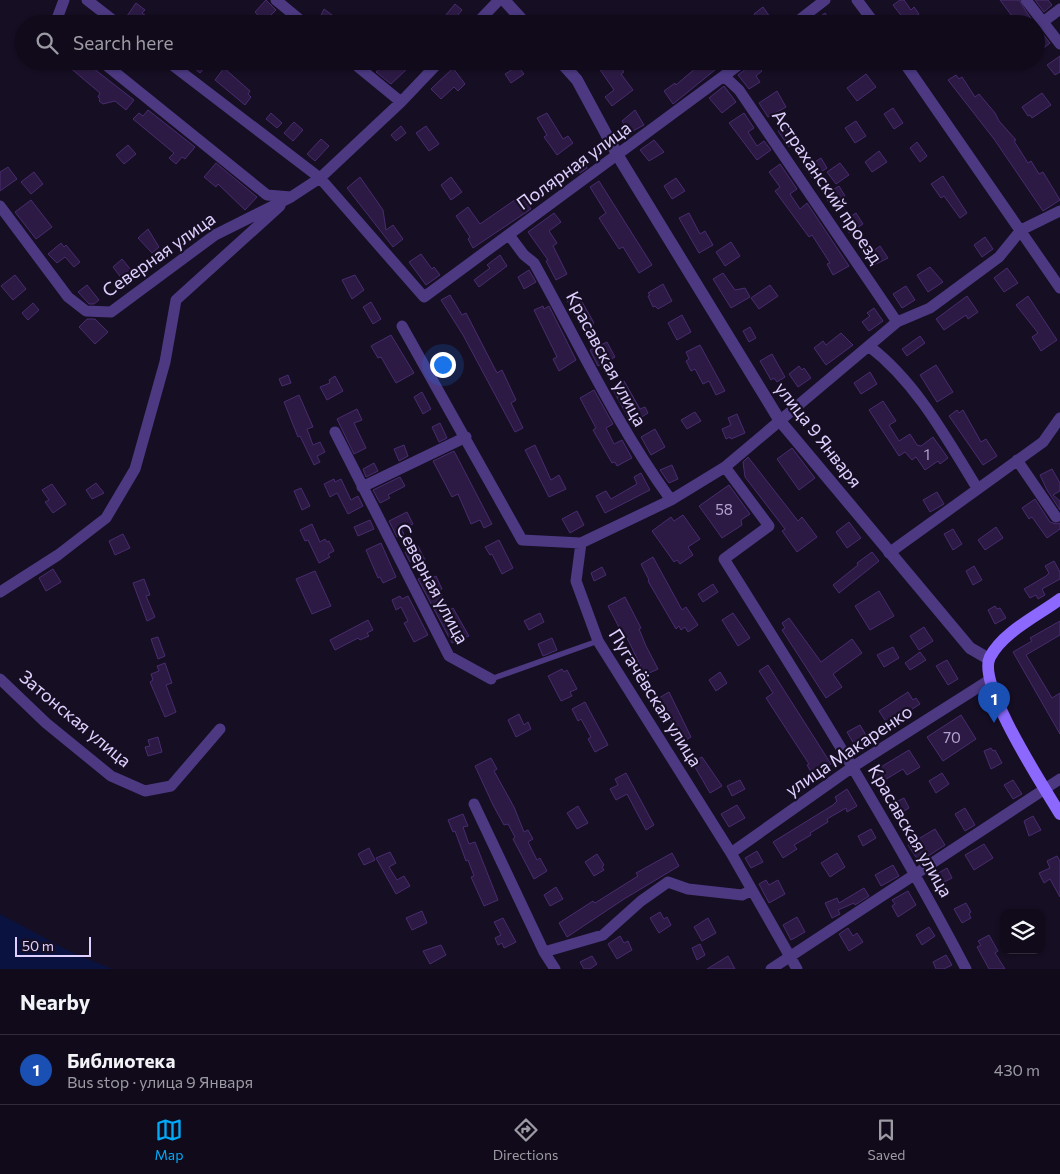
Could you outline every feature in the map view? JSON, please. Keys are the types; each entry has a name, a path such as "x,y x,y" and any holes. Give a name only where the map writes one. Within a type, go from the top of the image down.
{"main road":[{"path":"1060,600 1001,641 989,659 988,681 1001,711 1060,814"}],"street":[{"path":"58,15 64,0"},
{"path":"87,0 106,15"},
{"path":"276,0 294,15"},
{"path":"485,15 499,0"},
{"path":"504,0 518,15"},
{"path":"806,15 825,0"},
{"path":"858,0 869,15"},
{"path":"1026,0 1038,15"},
{"path":"1045,20 1060,9"},
{"path":"1045,25 1060,44"},
{"path":"112,70 267,195 291,197"},
{"path":"179,70 320,178"},
{"path":"362,70 401,102"},
{"path":"0,592 58,555 106,518 135,469 165,362 176,300 291,197 320,178 401,102 431,70"},
{"name":"улица 9 Января","path":"569,70 578,80 618,156 780,421 970,648 989,659"},
{"name":"Полярная улица","path":"320,178 424,298 732,70"},
{"path":"909,70 1060,288"},
{"name":"Астраханский проезд","path":"724,76 739,90 897,322"},
{"name":"Северная улица","path":"0,206 68,297 86,311 112,312 215,235 291,197"},
{"path":"402,326 466,437 522,540 581,543 671,500 725,467 870,347 897,322 930,308 999,257 1020,230 1060,211"},
{"name":"Красавская улица","path":"510,235 524,255 534,263 605,397 640,457 671,500"},
{"path":"870,347 889,361 925,407 978,488"},
{"path":"889,553 1043,442 1060,418"},
{"name":"Северная улица","path":"335,432 448,656 490,679"},
{"path":"362,487 466,437"},
{"path":"1017,460 1056,517"},
{"name":"Красавская улица","path":"725,467 769,526 724,560 854,766 916,873 966,969"},
{"name":"Пугачёвская улица","path":"581,543 576,581 598,641 731,853 797,969"},
{"name":"Затонская улица","path":"0,679 46,723 111,776 145,791 170,786 220,729"},
{"name":"улица Макаренко","path":"731,853 854,766 988,681"},
{"path":"771,969 1060,779"},
{"path":"474,804 544,952 555,969"},
{"path":"544,952 603,935 641,901 668,882 688,888 742,895 752,890"}],"lane":[{"path":"490,679 598,641"}],"shaded area":[{"path":"0,914 69,951 112,969 0,969"}],"building":[{"path":"266,0 276,10 271,15 258,15 255,12"},
{"path":"900,0 904,0 911,10 914,7 919,14 901,15 893,5"},
{"path":"1000,0 1019,0 1028,15 1011,15"},
{"path":"1035,0 1048,0 1052,5 1044,12"},
{"path":"136,3 145,10 142,13 145,15 128,15"},
{"path":"455,4 462,10 458,15 446,15"},
{"path":"763,7 769,15 755,15"},
{"path":"324,9 332,15 321,15"},
{"path":"1045,37 1050,43 1045,47"},
{"path":"1060,56 1060,72 1055,75 1047,65"},
{"path":"73,70 96,70 134,100 126,110 115,101 103,104 99,101 100,93"},
{"path":"222,70 226,70 250,91 248,94 251,97 245,105 215,80"},
{"path":"378,70 406,70 391,84 376,72"},
{"path":"451,70 454,70 465,84 458,91 454,87 441,99 431,89"},
{"path":"512,70 521,70 524,74 511,83 505,74"},
{"path":"600,70 623,70 624,72 621,74 633,90 612,106 605,97 614,90"},
{"path":"694,70 715,70 673,104 664,91 675,83 676,85"},
{"path":"745,70 762,71 756,76 760,82 749,89 738,75"},
{"path":"866,74 876,87 857,101 847,88"},
{"path":"956,75 959,79 962,77 975,97 979,94 995,113 999,121 1016,140 1014,141 1028,163 1031,161 1039,174 1043,172 1060,200 1043,211 994,139 948,80"},
{"path":"724,86 736,102 722,113 709,98"},
{"path":"777,91 786,107 768,117 759,103"},
{"path":"1042,93 1051,105 1032,118 1030,115 1028,116 1022,107"},
{"path":"893,108 903,123 894,129 884,114"},
{"path":"148,110 195,147 185,159 182,157 176,164 169,158 174,153 133,119 139,113 143,116"},
{"path":"635,110 644,125 629,133 622,121"},
{"path":"271,113 282,123 277,128 266,119"},
{"path":"547,113 563,139 568,136 573,143 557,155 544,137 547,135 537,118"},
{"path":"744,113 754,128 748,132 757,146 764,141 771,150 757,160 729,123"},
{"path":"856,121 866,136 855,143 845,128"},
{"path":"294,122 303,130 293,141 284,133"},
{"path":"789,124 799,139 789,147 778,131"},
{"path":"401,126 406,133 396,141 391,135"},
{"path":"426,126 439,144 429,151 416,133"},
{"path":"321,139 329,146 315,161 307,154"},
{"path":"654,140 664,152 649,161 640,150"},
{"path":"917,142 927,156 920,162 910,148"},
{"path":"128,145 136,154 124,164 116,155"},
{"path":"879,151 887,162 872,172 865,162"},
{"path":"580,157 587,168 580,173 573,162"},
{"path":"821,158 827,168 812,178 805,168"},
{"path":"216,163 257,197 245,210 218,184 216,187 204,177"},
{"path":"840,163 849,175 836,184 827,172"},
{"path":"780,164 797,189 790,194 800,209 807,203 849,266 833,275 827,264 830,263 812,235 809,237 775,191 780,187 769,172"},
{"path":"8,167 17,179 0,191 0,172"},
{"path":"34,172 43,184 31,194 21,182"},
{"path":"943,176 967,213 960,218 944,196 941,198 931,184"},
{"path":"360,177 383,210 386,230 393,225 403,239 393,247 347,188"},
{"path":"451,177 462,192 451,200 441,185"},
{"path":"676,178 685,191 672,199 664,186"},
{"path":"599,181 652,265 639,273 623,247 619,249 599,218 606,213 590,187"},
{"path":"839,186 845,196 831,206 824,195"},
{"path":"522,195 531,209 473,248 468,239 470,237 456,216 468,207 480,224"},
{"path":"31,200 52,227 36,239 15,212"},
{"path":"554,213 561,222 549,231 557,243 553,246 567,274 556,280 546,261 548,260 528,232"},
{"path":"689,213 700,234 705,231 713,245 699,253 679,218"},
{"path":"856,213 863,224 849,233 842,222"},
{"path":"148,229 159,247 152,253 138,238"},
{"path":"985,237 993,249 982,257 974,245"},
{"path":"731,242 740,256 725,266 716,252"},
{"path":"61,243 64,247 66,245 80,262 74,267 65,257 57,263 48,254"},
{"path":"880,246 888,258 872,266 866,256"},
{"path":"421,254 432,269 434,267 440,275 426,285 409,262"},
{"path":"500,255 507,266 479,287 474,280 490,268 487,265"},
{"path":"122,259 132,271 122,279 113,267"},
{"path":"930,267 943,282 928,292 917,275"},
{"path":"1007,268 1018,283 1004,292 994,278"},
{"path":"529,270 536,282 524,289 518,277"},
{"path":"723,273 735,290 745,288 750,297 731,308 713,279"},
{"path":"15,275 26,289 13,300 1,286"},
{"path":"355,275 364,290 352,299 342,280"},
{"path":"663,284 672,301 658,309 655,306 653,307 648,293"},
{"path":"87,285 99,300 94,304 89,304 78,292"},
{"path":"770,285 778,296 759,309 751,298"},
{"path":"906,286 915,300 902,308 893,294"},
{"path":"577,293 594,323 590,325 591,329 584,332 566,298"},
{"path":"450,295 462,315 466,313 497,373 502,370 516,400 511,403 523,428 515,432 463,335 441,300"},
{"path":"967,296 978,312 968,319 966,315 944,330 936,319"},
{"path":"1028,296 1057,340 1041,351 1032,337 1038,333 1016,305"},
{"path":"371,302 381,319 373,324 363,307"},
{"path":"33,303 39,310 28,320 22,313"},
{"path":"543,306 544,309 549,306 576,360 559,371 553,359 557,357 534,310"},
{"path":"874,308 883,321 869,331 862,322 870,316 867,313"},
{"path":"682,315 691,332 677,340 668,323"},
{"path":"87,319 95,319 108,332 95,344 79,327"},
{"path":"750,327 756,338 749,342 743,331"},
{"path":"841,333 853,345 826,365 814,348 823,341 826,345"},
{"path":"391,335 414,373 396,383 381,357 378,358 371,346"},
{"path":"920,336 925,343 907,356 902,349"},
{"path":"607,342 615,357 598,366 590,350"},
{"path":"700,345 725,391 716,395 709,381 703,384 695,369 691,371 686,361 689,359 686,352"},
{"path":"772,354 785,377 777,382 774,378 771,380 760,361"},
{"path":"936,365 953,392 937,402 920,375"},
{"path":"799,366 802,370 804,368 811,378 798,387 789,374"},
{"path":"870,372 877,384 861,394 854,383"},
{"path":"288,375 291,383 282,386 279,379"},
{"path":"335,376 343,391 327,400 320,387 330,383 329,380"},
{"path":"624,381 640,409 645,407 648,413 637,420 635,418 630,421 612,388"},
{"path":"594,390 613,424 606,428 614,444 622,440 632,458 617,466 615,462 612,463 593,430 596,428 580,398"},
{"path":"422,392 431,409 423,414 414,397"},
{"path":"299,395 313,427 307,429 313,445 320,442 325,452 317,456 320,462 314,465 300,436 298,437 284,402"},
{"path":"883,401 896,421 889,425 899,441 910,434 917,445 921,446 933,437 948,458 940,464 938,461 925,470 916,457 912,460 905,452 899,456 869,410"},
{"path":"357,409 362,420 354,423 366,448 354,454 337,419"},
{"path":"957,410 959,413 963,410 981,442 986,439 997,456 983,465 949,416"},
{"path":"695,412 701,421 687,429 681,420"},
{"path":"737,414 745,433 731,439 730,437 726,439 722,429 731,425 728,418"},
{"path":"440,423 447,438 439,442 432,427"},
{"path":"655,429 665,447 651,455 641,437"},
{"path":"404,445 408,456 399,461 394,449"},
{"path":"535,445 551,480 559,475 566,489 549,497 525,450"},
{"path":"792,448 815,478 799,490 777,459"},
{"path":"454,451 492,524 484,528 480,520 471,524 458,494 452,497 433,461"},
{"path":"748,457 798,521 802,517 817,537 797,552 782,531 785,529 745,477 743,462"},
{"path":"374,463 378,471 366,477 363,469"},
{"path":"672,465 678,479 669,483 660,470"},
{"path":"1052,469 1060,483 1060,491 1053,495 1060,501 1060,510 1040,475"},
{"path":"641,473 650,490 605,513 596,496 606,491 611,499 637,484 634,477"},
{"path":"400,477 405,486 388,495 390,498 380,503 373,490"},
{"path":"334,479 335,482 341,479 351,500 358,496 363,506 348,514 337,493 330,497 324,484"},
{"path":"96,483 104,493 92,499 86,490"},
{"path":"52,484 66,504 53,513 45,502 49,500 42,490"},
{"path":"729,485 750,514 741,520 742,525 722,538 699,506"},
{"path":"301,488 310,506 302,510 294,491"},
{"path":"937,492 944,504 930,512 923,500"},
{"path":"1035,499 1050,522 1060,523 1060,529 1047,538 1032,517 1029,519 1022,508"},
{"path":"577,511 584,525 570,533 562,519"},
{"path":"407,512 413,524 402,530 404,534 397,537 389,521"},
{"path":"683,515 700,539 688,547 693,555 680,564 677,560 674,562 652,531 671,517 674,521"},
{"path":"370,520 374,529 358,536 354,527"},
{"path":"849,522 861,538 847,548 836,532"},
{"path":"312,524 320,542 325,539 327,542 329,541 334,551 328,554 330,557 319,563 308,540 305,541 300,530"},
{"path":"996,527 1003,538 985,550 978,540"},
{"path":"953,529 962,544 953,550 944,534"},
{"path":"123,534 130,548 115,555 109,541"},
{"path":"499,540 513,568 502,574 492,554 490,555 485,547"},
{"path":"381,543 396,577 383,583 380,577 378,578 366,550"},
{"path":"418,546 425,560 418,563 416,559 410,562 405,552"},
{"path":"872,552 879,561 839,593 833,585"},
{"path":"653,557 682,610 686,607 698,625 688,632 685,627 681,630 679,626 676,629 648,581 641,564"},
{"path":"1054,561 1060,572 1060,579 1042,589 1045,595 1038,599 1036,595 1030,598 1024,589 1046,576 1049,573 1045,566"},
{"path":"974,566 982,580 973,585 966,571"},
{"path":"602,567 606,575 594,581 591,573"},
{"path":"53,569 61,582 46,591 39,578"},
{"path":"315,571 331,606 312,614 296,579"},
{"path":"426,575 428,580 436,576 442,589 439,590 449,610 453,608 469,636 452,643 418,579"},
{"path":"144,579 150,595 146,596 155,617 147,621 133,583"},
{"path":"713,584 718,592 703,602 698,594"},
{"path":"879,591 894,616 870,630 855,606"},
{"path":"400,596 402,599 408,596 428,635 414,642 404,623 408,621 401,607 396,610 392,600"},
{"path":"625,597 641,628 639,629 646,646 658,669 645,675 626,636 624,637 608,606"},
{"path":"995,606 997,609 1000,608 1006,618 995,624 988,610"},
{"path":"540,613 544,622 529,630 524,621"},
{"path":"733,613 750,638 738,646 722,620"},
{"path":"789,618 821,662 852,639 862,653 833,674 842,687 826,698 782,630 785,628 782,623"},
{"path":"368,620 373,630 367,633 369,636 360,640 358,638 335,650 330,640"},
{"path":"1060,621 1060,635 1026,655 1052,698 1060,693 1060,734 1013,652 1032,641 1030,638"},
{"path":"924,627 933,641 919,650 910,636"},
{"path":"158,637 165,656 158,659 151,639"},
{"path":"552,638 557,650 543,656 538,644"},
{"path":"893,647 899,658 884,667 877,655"},
{"path":"920,652 926,660 910,670 905,663"},
{"path":"947,660 958,679 948,685 936,666"},
{"path":"165,663 172,683 166,685 176,712 165,717 150,682 153,680 151,674 159,671 157,666"},
{"path":"768,665 831,764 820,771 823,775 815,779 807,765 809,764 766,698 773,693 759,671"},
{"path":"562,669 564,672 567,670 577,689 570,692 572,696 561,701 548,676"},
{"path":"720,672 727,683 716,691 709,680"},
{"path":"669,692 691,737 682,742 659,698"},
{"path":"908,692 913,700 916,698 920,704 888,725 879,711"},
{"path":"585,702 608,745 595,752 588,739 591,737 581,719 578,721 572,709"},
{"path":"519,714 524,725 528,722 531,729 516,737 508,720"},
{"path":"961,715 976,739 943,761 927,737"},
{"path":"860,725 867,737 854,744 847,732"},
{"path":"158,737 162,752 148,756 145,747 150,746 148,740"},
{"path":"991,748 993,751 995,750 1002,763 991,769 984,751"},
{"path":"909,750 920,767 907,775 903,769 878,784 871,773"},
{"path":"702,757 722,786 710,793 692,762"},
{"path":"491,758 497,769 494,771 514,807 524,832 528,830 533,839 528,842 537,860 540,858 547,871 534,879 513,839 515,837 508,824 504,825 475,766"},
{"path":"626,773 654,825 646,830 627,794 616,800 610,789 618,785 615,779"},
{"path":"942,773 949,784 936,793 929,781"},
{"path":"740,780 745,789 732,796 727,786"},
{"path":"1013,780 1022,794 1013,799 1004,785"},
{"path":"847,789 857,806 847,812 846,808 827,819 828,822 794,845 797,849 783,858 773,842 833,805 837,801 835,797"},
{"path":"904,798 909,808 894,817 888,806"},
{"path":"737,805 745,818 729,827 721,814"},
{"path":"578,806 588,823 577,829 567,813"},
{"path":"965,808 975,825 965,831 955,814"},
{"path":"463,814 468,826 463,827 469,844 475,842 498,900 484,906 471,877 474,876 468,860 466,861 455,831 453,832 448,820"},
{"path":"1033,816 1041,830 1029,836 1024,821"},
{"path":"871,829 876,838 863,846 858,836"},
{"path":"935,829 945,845 919,862 908,845"},
{"path":"984,844 993,858 974,870 965,855"},
{"path":"369,848 375,860 364,865 358,854"},
{"path":"757,851 763,862 751,868 745,858"},
{"path":"390,852 396,863 389,867 397,880 404,876 410,886 396,894 376,858"},
{"path":"672,853 679,866 624,899 567,937 559,923 593,901 595,903 638,876 636,873"},
{"path":"837,853 845,867 830,877 821,863"},
{"path":"597,854 604,865 602,867 604,870 594,876 585,862"},
{"path":"1057,856 1060,861 1060,897 1050,879 1044,883 1039,873 1050,868 1047,861"},
{"path":"893,865 899,876 881,886 875,875"},
{"path":"947,868 952,878 940,884 935,875"},
{"path":"766,880 769,885 778,880 785,894 769,903 759,884"},
{"path":"556,887 563,899 550,906 544,895"},
{"path":"864,888 869,896 855,905 854,903 838,910 840,914 832,918 825,903 837,898 839,903"},
{"path":"908,891 916,905 898,917 892,906 895,904 892,900"},
{"path":"966,903 971,912 969,914 971,918 962,923 954,909"},
{"path":"422,911 427,923 412,930 406,918"},
{"path":"660,912 664,919 667,917 671,925 659,933 650,918"},
{"path":"797,917 805,932 791,940 783,925"},
{"path":"503,918 516,942 504,948 502,943 498,945 495,938 501,935 494,922"},
{"path":"708,918 716,933 702,941 694,927"},
{"path":"929,927 935,936 922,945 916,935"},
{"path":"848,928 853,936 857,933 863,942 849,951 839,934"},
{"path":"989,935 998,951 995,953 1005,969 989,969 977,947 981,945 978,941"},
{"path":"620,936 624,943 628,941 632,950 617,959 608,944"},
{"path":"700,944 705,955 697,960 692,948"},
{"path":"441,945 446,955 430,964 423,951"},
{"path":"946,955 952,965 944,969 936,969 933,962"},
{"path":"592,956 597,964 590,969 584,969 580,962"},
{"path":"728,956 735,969 707,969"}],"place":[{"name":"Библиотека","path":"994,723"}]}
